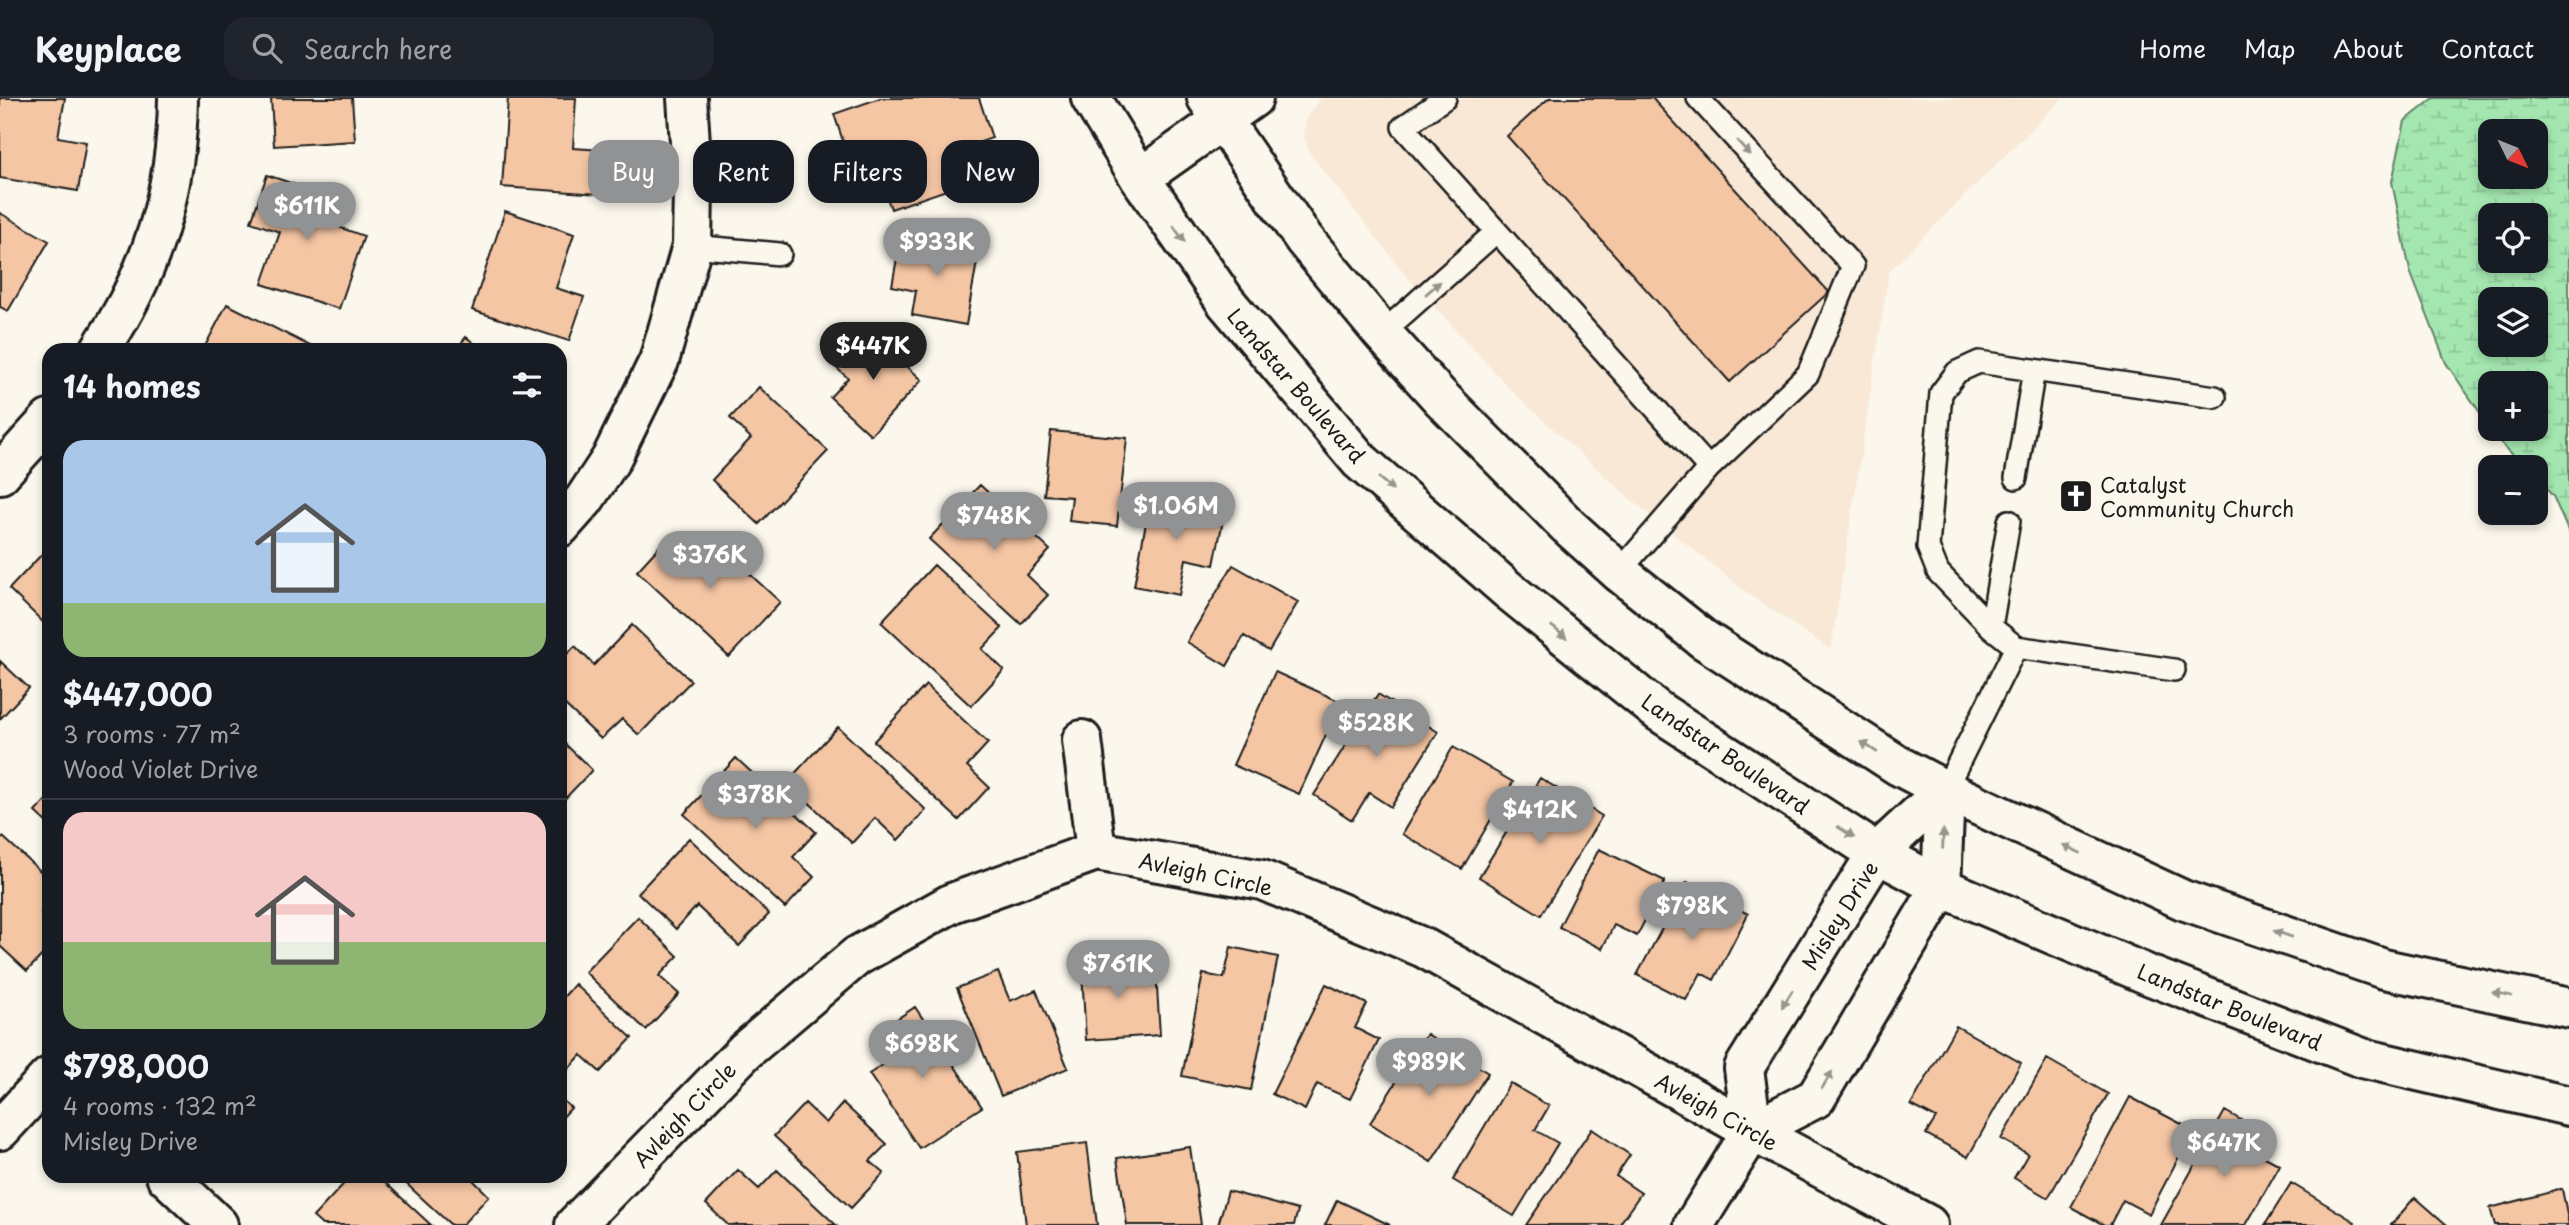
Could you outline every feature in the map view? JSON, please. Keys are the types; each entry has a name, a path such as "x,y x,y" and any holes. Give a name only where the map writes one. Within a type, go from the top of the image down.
{"street":[{"path":"104,343 138,287 160,228 173,172 178,98"},
{"path":"567,519 611,459 659,361 692,246 693,188 687,98"},
{"path":"1140,178 1215,109 1253,98"},
{"name":"Landstar Boulevard","path":"1098,101 1140,178 1226,302 1360,461 1508,590 1658,710 1877,853 1941,887 2151,975 2362,1058 2569,1106"},
{"path":"1215,109 1304,239 1382,333 1440,397 1569,526 1619,572 1703,639 1899,766 2183,900 2384,969 2569,1008"},
{"path":"0,474 42,428"},
{"path":"1082,740 1096,851"},
{"path":"1694,1225 1752,1131 1816,1098 1941,887 1945,790"},
{"name":"Misley Drive","path":"1752,1131 1744,1068 1877,853 1945,790"},
{"name":"Avleigh Circle","path":"575,1225 745,1051 857,956 951,903 1096,851 1262,880 1424,948 1927,1225"},
{"path":"0,1130 42,1085"},
{"path":"173,1183 218,1225"}],"lane":[{"path":"1445,98 1403,127 1709,468"},
{"path":"1619,572 1709,468 1808,374 1853,266 1698,98"},
{"path":"1382,333 1496,232"},
{"path":"692,246 780,254"},
{"path":"2174,670 2016,647 1991,627 1938,572 1927,547 1941,393 1957,372 1979,362 2214,397"},
{"path":"2016,478 2034,370"},
{"path":"1991,627 2009,521"},
{"path":"1945,790 2016,647"}],"shaded area":[{"path":"1321,98 2063,98 1889,271 1831,650 1750,595 1630,499 1512,391 1409,279 1310,154 1303,135 1306,118"}],"green space":[{"path":"2434,98 2569,98 2569,533 2553,496 2548,491 2548,455 2513,455 2500,441 2548,441 2548,371 2478,371 2478,410 2446,363 2410,271 2392,182 2405,121"}],"building":[{"path":"0,98 65,98 58,137 86,142 78,191 0,178"},
{"path":"271,98 352,98 355,141 274,146"},
{"path":"508,98 576,98 573,148 588,149 588,193 502,187"},
{"path":"880,98 979,98 992,138 941,140 941,192 927,197 927,140 843,140 834,114"},
{"path":"1549,98 1652,98 1829,292 1730,382 1507,136"},
{"path":"267,175 350,203 341,228 364,236 339,309 262,284 280,232 251,222"},
{"path":"889,203 909,203 891,209"},
{"path":"505,211 574,234 556,288 584,297 569,341 472,310"},
{"path":"0,213 49,241 8,311 0,307"},
{"path":"901,236 979,250 966,325 912,315 916,291 892,286"},
{"path":"227,304 304,343 207,343"},
{"path":"867,329 922,380 871,435 830,397 848,378 833,365"},
{"path":"466,337 474,343 461,343"},
{"path":"759,387 828,451 759,524 712,480 751,438 730,418"},
{"path":"1051,431 1127,438 1117,526 1069,521 1072,497 1044,495"},
{"path":"980,485 1050,550 1027,575 1048,595 1021,624 929,539"},
{"path":"1151,496 1225,510 1214,565 1186,559 1179,595 1134,586"},
{"path":"669,536 691,557 710,537 780,602 729,657 637,571"},
{"path":"42,554 42,621 9,589"},
{"path":"934,565 1002,628 982,649 1004,670 971,706 881,622"},
{"path":"1233,565 1298,602 1269,651 1244,636 1227,666 1187,642"},
{"path":"632,625 691,681 639,735 622,719 601,739 567,707 567,654 575,646 594,665"},
{"path":"0,661 29,688 0,719"},
{"path":"1275,672 1341,702 1299,794 1233,765"},
{"path":"926,685 988,743 967,766 989,787 959,820 874,741"},
{"path":"1378,694 1438,732 1391,807 1369,793 1352,820 1314,795"},
{"path":"838,727 926,810 898,840 875,818 852,843 787,782"},
{"path":"567,746 592,770 567,797"},
{"path":"1453,747 1513,782 1462,869 1402,834"},
{"path":"736,758 816,832 793,857 814,877 785,908 684,814"},
{"path":"1540,778 1602,816 1541,915 1479,877"},
{"path":"42,804 42,818 35,812"},
{"path":"3,837 42,873 42,955 27,971 0,946 0,840"},
{"path":"689,838 769,914 739,946 697,906 676,929 638,893"},
{"path":"1599,849 1665,881 1637,936 1614,925 1602,949 1559,927"},
{"path":"1687,882 1748,914 1714,980 1701,973 1686,1000 1637,975"},
{"path":"638,917 678,956 659,976 679,994 646,1030 585,972"},
{"path":"1231,947 1278,957 1251,1090 1182,1076 1203,974 1224,978"},
{"path":"1118,953 1119,975 1156,972 1160,1035 1086,1040 1081,956"},
{"path":"998,972 1010,1001 1036,990 1068,1068 1001,1096 957,988"},
{"path":"575,984 632,1038 600,1072 581,1055 567,1071 567,993"},
{"path":"1326,984 1367,1004 1355,1028 1379,1040 1350,1099 1317,1084 1305,1110 1272,1094"},
{"path":"915,1007 982,1107 919,1148 869,1074 892,1059 876,1033"},
{"path":"1956,1026 2021,1063 1968,1157 1926,1134 1936,1118 1911,1105"},
{"path":"1427,1034 1488,1073 1431,1162 1370,1123"},
{"path":"2047,1059 2108,1094 2048,1198 2014,1178 2028,1154 2001,1139"},
{"path":"1510,1083 1549,1106 1535,1130 1558,1143 1514,1216 1453,1180"},
{"path":"2130,1097 2193,1130 2149,1214 2123,1200 2110,1225 2104,1225 2071,1207"},
{"path":"805,1103 826,1123 843,1103 887,1144 870,1161 884,1173 851,1208 774,1136"},
{"path":"2225,1111 2260,1131 2250,1149 2280,1165 2246,1225 2161,1225"},
{"path":"1592,1129 1630,1155 1616,1176 1641,1193 1619,1225 1526,1225"},
{"path":"1087,1143 1097,1225 1026,1225 1017,1152"},
{"path":"1190,1147 1201,1225 1127,1225 1117,1158"},
{"path":"738,1170 759,1189 777,1170 836,1225 728,1225 706,1204"},
{"path":"345,1183 386,1183 431,1225 322,1225 313,1217"},
{"path":"406,1183 476,1183 489,1196 462,1225 451,1225"},
{"path":"2291,1183 2355,1222 2353,1225 2265,1225"},
{"path":"2562,1189 2569,1225 2495,1225 2490,1208"},
{"path":"1228,1191 1298,1210 1294,1225 1218,1225"},
{"path":"2415,1197 2447,1225 2391,1225"},
{"path":"1337,1200 1390,1225 1325,1225"}],"place":[{"name":"Catalyst Community Church","path":"2076,496"}]}
